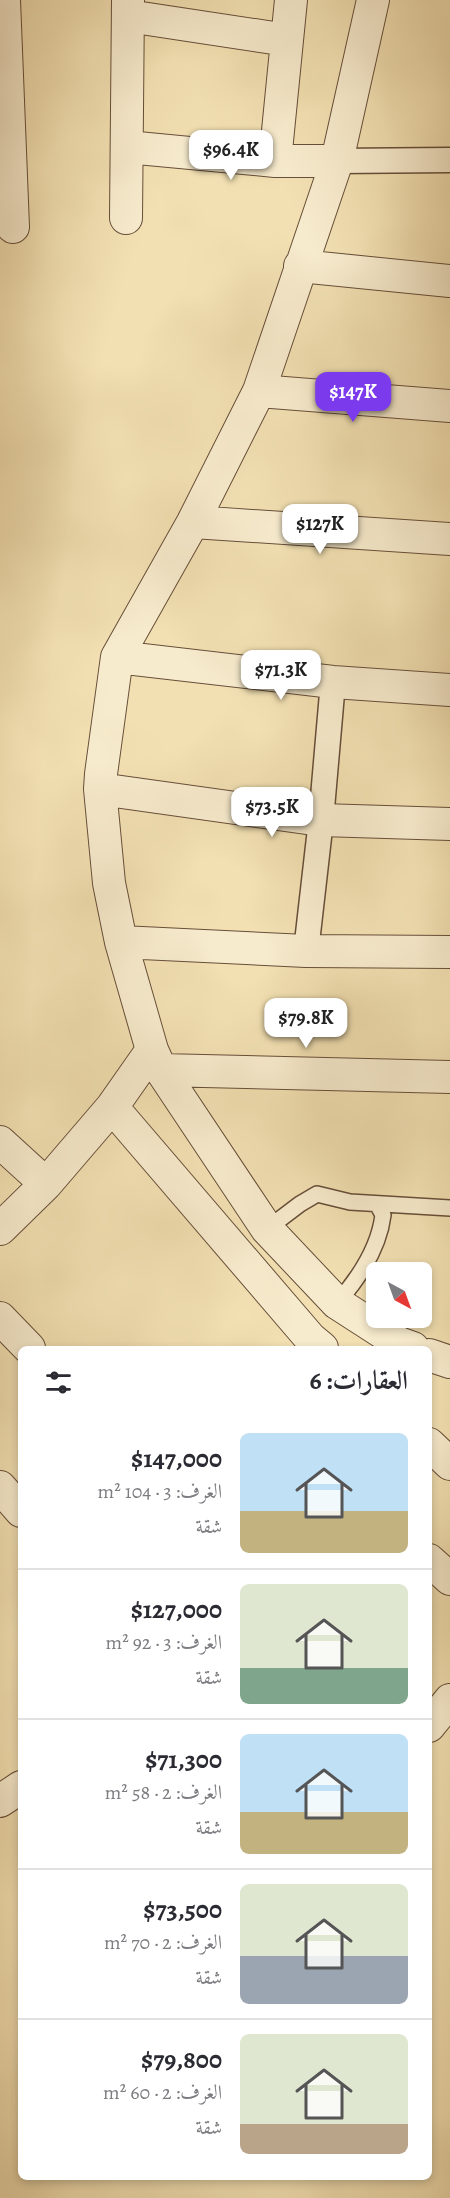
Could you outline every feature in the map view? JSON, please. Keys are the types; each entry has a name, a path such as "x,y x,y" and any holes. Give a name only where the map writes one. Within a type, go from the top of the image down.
{"street":[{"path":"4,0 13,227"},
{"path":"275,161 291,0"},
{"path":"373,0 337,161 259,391 193,522 117,657 100,789 109,883 121,942 157,1060 267,1229 338,1303 399,1343 407,1346"},
{"path":"126,218 128,8 287,40"},
{"path":"127,147 275,161 450,160"},
{"path":"300,266 450,281"},
{"path":"259,391 450,406"},
{"path":"193,522 450,539"},
{"path":"117,657 333,682 450,690"},
{"path":"306,951 321,820 333,682"},
{"path":"100,789 321,820 450,824"},
{"path":"121,942 306,951 450,952"},
{"path":"0,1229 46,1184 112,1107 157,1060 450,1077"},
{"path":"112,1107 311,1345 338,1303"},
{"path":"0,1142 46,1184"},
{"path":"0,1318 27,1346"},
{"path":"432,1355 450,1362"},
{"path":"432,1447 450,1464"},
{"path":"432,1563 450,1579"},
{"path":"432,1722 450,1700"},
{"path":"0,1801 18,1789"}],"lane":[{"path":"267,1229 317,1194 350,1202 450,1208"},
{"path":"338,1303 364,1267 377,1242 383,1215 377,1204"}]}
